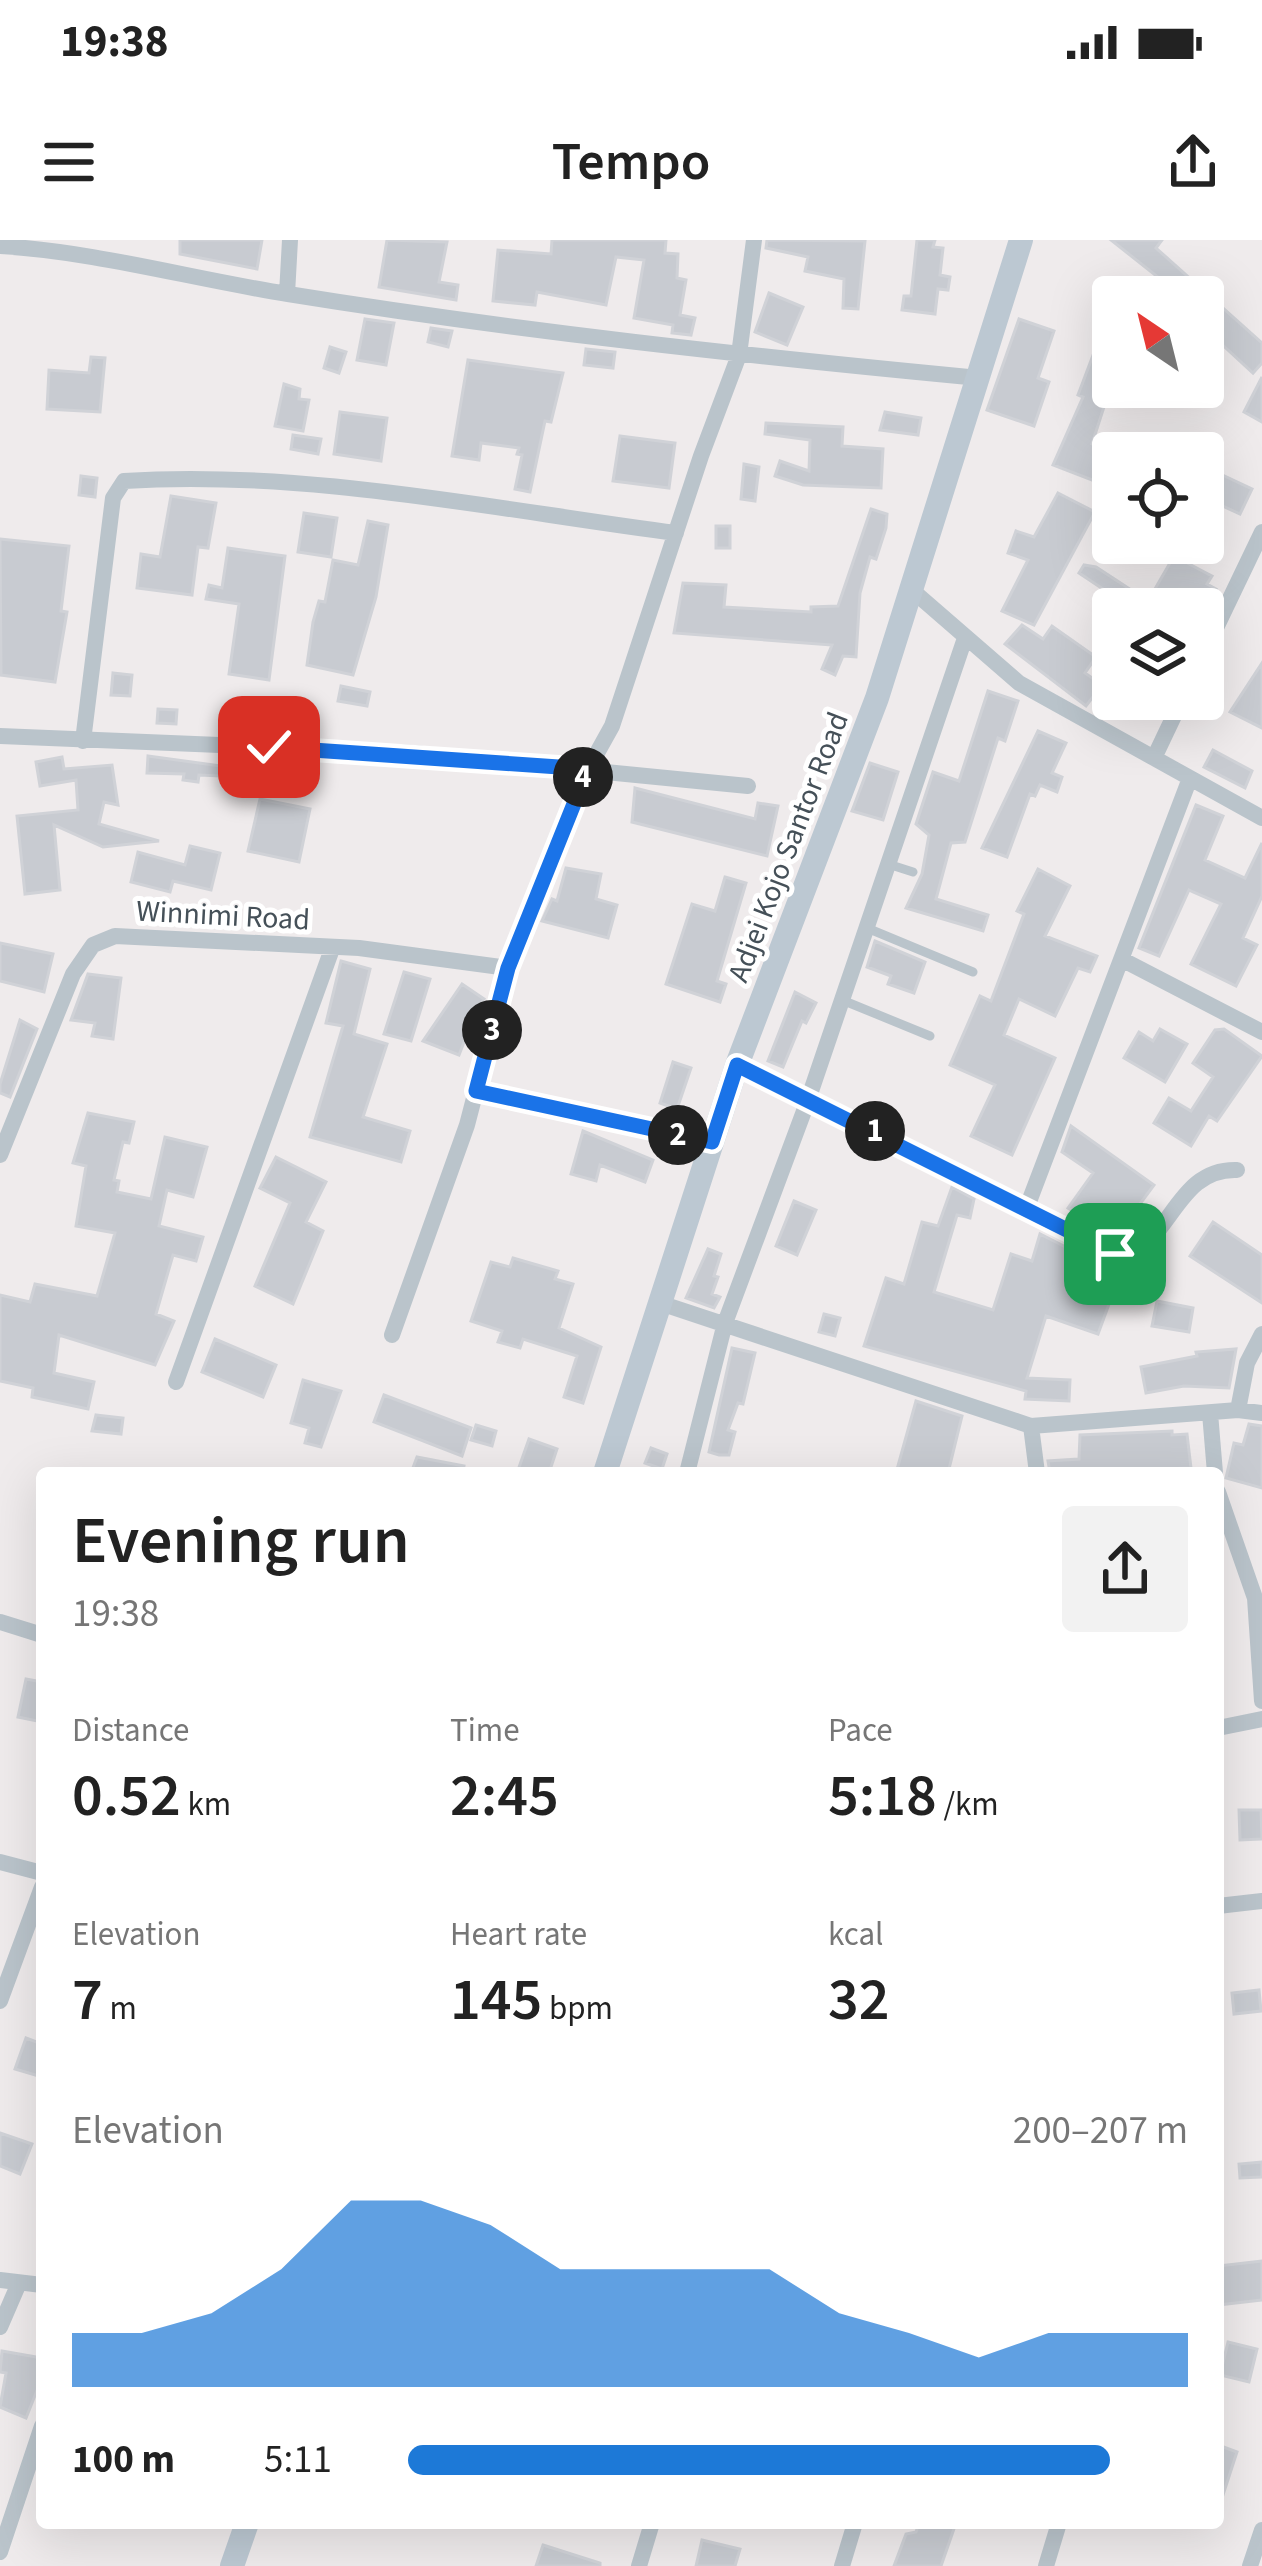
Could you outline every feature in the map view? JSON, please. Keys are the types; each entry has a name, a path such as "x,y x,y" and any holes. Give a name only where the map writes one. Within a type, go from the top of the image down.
{"street":[{"path":"287,294 290,240"},
{"path":"392,1335 476,1091 508,968 588,769 613,726 740,356 754,240"},
{"name":"Adjei Kojo Santor Road","path":"607,1467 737,1065 913,591 1021,240"},
{"path":"0,246 115,259 287,294 740,356 979,378"},
{"path":"82,741 113,498 124,481 176,477 296,485 676,533"},
{"path":"1224,612 1262,532"},
{"path":"913,591 1019,683 1262,818"},
{"path":"689,1467 725,1323 807,1103 965,638"},
{"path":"1154,758 1172,720"},
{"path":"0,736 413,753 748,786"},
{"path":"1027,1207 1190,778"},
{"name":"Winnimi Road","path":"0,1155 74,974 93,944 115,936 174,936 508,968"},
{"path":"176,1382 332,949"},
{"path":"1123,960 1262,1032"},
{"path":"737,1065 1122,1258 1138,1250 1202,1177 1237,1170"},
{"path":"476,1091 712,1142"},
{"path":"663,1304 1031,1426 1238,1410 1262,1413"},
{"path":"1238,1410 1247,1363 1262,1334"},
{"path":"1210,1413 1214,1467"},
{"path":"1031,1426 1035,1467"},
{"path":"1224,1509 1255,1598 1262,1701"},
{"path":"0,1622 36,1633"},
{"path":"1224,1727 1262,1719"},
{"path":"0,1862 36,1871"},
{"path":"1224,1905 1262,1901"},
{"path":"0,2001 36,1903"},
{"path":"0,2327 9,2282"},
{"path":"0,2552 36,2444"},
{"path":"232,2566 245,2529"},
{"path":"639,2566 650,2529"},
{"path":"842,2566 853,2529"},
{"path":"1046,2566 1056,2529"},
{"path":"1250,2566 1262,2530"}],"lane":[{"path":"888,864 913,872"},
{"path":"866,928 973,972"},
{"path":"842,1000 930,1036"}],"building":[{"path":"180,240 262,240 257,269 180,254"},
{"path":"387,240 447,242 439,282 458,285 456,300 379,287"},
{"path":"552,240 666,240 665,253 678,254 677,278 686,280 680,315 695,318 691,335 672,333 673,325 634,318 644,260 616,257 606,305 537,292 535,305 493,301 498,250 551,254"},
{"path":"767,240 865,241 858,309 843,308 844,279 805,271 808,257 766,248"},
{"path":"917,240 935,240 933,247 943,248 940,275 950,277 948,290 938,289 935,314 902,310 904,296 911,296"},
{"path":"1111,240 1162,240 1156,248 1187,276 1156,276"},
{"path":"769,293 803,307 787,345 755,332"},
{"path":"1224,309 1262,343 1262,363 1253,373 1224,346"},
{"path":"365,319 394,323 386,365 357,360"},
{"path":"1019,319 1054,331 1038,378 1049,382 1034,426 987,410"},
{"path":"431,328 452,331 448,347 428,342"},
{"path":"330,347 346,352 339,373 324,368"},
{"path":"586,349 615,352 613,368 584,365"},
{"path":"91,357 105,358 100,412 47,409 49,370 89,373"},
{"path":"1092,358 1092,408 1104,408 1092,432 1092,480 1053,465 1083,397 1078,395"},
{"path":"468,360 563,373 551,422 545,421 530,492 515,489 522,455 517,454 519,448 481,443 479,460 452,456"},
{"path":"1262,377 1262,422 1244,412"},
{"path":"284,384 300,389 299,399 309,400 303,431 275,426"},
{"path":"340,412 387,418 381,461 334,454"},
{"path":"885,412 921,418 918,435 880,430"},
{"path":"766,423 843,427 842,446 883,449 881,488 803,485 775,476 780,461 809,471 810,440 765,434"},
{"path":"293,435 321,439 318,454 291,449"},
{"path":"620,436 675,443 669,488 613,481"},
{"path":"744,464 759,467 755,501 741,499"},
{"path":"81,476 97,478 95,497 79,495"},
{"path":"1224,476 1252,489 1240,514 1224,507"},
{"path":"1058,493 1092,510 1034,625 1002,611 1028,560 1008,553 1016,531 1034,537"},
{"path":"171,496 216,503 208,548 198,547 192,595 137,588 141,554 160,557"},
{"path":"871,509 887,514 886,528 876,559 870,557 860,593 856,657 843,656 835,675 822,669 832,645 674,633 683,583 726,585 724,607 811,612 811,607 838,606"},
{"path":"304,513 337,518 331,557 298,552"},
{"path":"368,521 388,525 376,597 353,675 307,665 313,622 319,601 325,602 333,560 358,565"},
{"path":"716,526 730,526 730,548 716,548"},
{"path":"0,539 69,546 61,611 67,612 55,682 1,675"},
{"path":"228,548 285,556 269,680 229,674 239,604 206,599 209,585 222,588"},
{"path":"1169,564 1189,564 1212,576 1207,584 1214,588 1156,588"},
{"path":"1084,565 1096,567 1128,588 1102,588 1079,573"},
{"path":"1022,625 1043,639 1052,626 1092,654 1085,673 1092,678 1092,698 1086,706 1005,644"},
{"path":"1262,663 1262,728 1230,712"},
{"path":"113,673 132,675 130,696 111,695"},
{"path":"341,686 370,692 367,706 338,701"},
{"path":"988,691 1018,701 1005,741 998,738 965,842 951,843 936,899 988,915 983,931 906,908 922,874 929,835 916,824 933,772 959,781"},
{"path":"158,709 177,710 176,724 157,723"},
{"path":"1038,731 1066,743 1052,773 1062,777 1057,792 1040,785 1035,796 1030,794 1007,857 982,848"},
{"path":"1213,750 1252,771 1245,788 1204,767"},
{"path":"148,756 221,766 220,776 199,775 198,782 183,780 184,774 147,773"},
{"path":"62,757 64,769 112,765 118,805 104,802 99,824 159,841 103,847 54,825 60,890 25,894 17,816 78,810 76,780 40,786 36,762"},
{"path":"870,763 898,772 883,820 852,811"},
{"path":"635,788 755,819 758,803 778,806 767,856 632,822"},
{"path":"260,799 310,809 299,862 248,851"},
{"path":"1196,805 1223,816 1205,860 1245,878 1262,843 1262,896 1243,938 1257,945 1236,986 1191,964 1221,904 1189,890 1159,956 1139,948"},
{"path":"190,846 220,853 211,890 173,881 170,892 131,882 138,852 185,865"},
{"path":"566,868 601,874 596,899 617,905 608,938 542,921 552,899 557,901"},
{"path":"1038,869 1070,886 1045,936 1097,956 1090,972 1078,968 1055,1016 1019,999 1004,1035 1055,1058 1012,1155 971,1136 995,1085 950,1065 980,996 991,1001 1024,914 1017,911"},
{"path":"725,877 746,883 717,981 726,984 720,1002 666,984 692,904 715,911"},
{"path":"875,941 925,962 914,993 888,984 891,976 867,967"},
{"path":"0,943 53,954 44,992 0,981"},
{"path":"341,961 370,969 354,1034 387,1044 363,1117 410,1131 401,1162 310,1137 343,1026 326,1023"},
{"path":"404,972 430,979 411,1041 384,1034"},
{"path":"88,974 121,978 113,1039 92,1036 95,1023 71,1020"},
{"path":"462,984 484,999 464,1030 468,1032 459,1055 423,1041"},
{"path":"795,992 816,1003 806,1023 802,1021 783,1067 768,1061"},
{"path":"20,1020 37,1029 10,1097 0,1093 0,1084"},
{"path":"1160,1029 1187,1044 1165,1082 1124,1058 1139,1032 1153,1041"},
{"path":"1224,1029 1262,1056 1217,1121 1209,1116 1191,1146 1154,1123 1169,1098 1191,1111 1213,1077 1193,1063 1215,1030"},
{"path":"673,1062 691,1068 677,1109 660,1103"},
{"path":"88,1113 134,1122 129,1143 123,1142 114,1180 119,1181 117,1192 151,1199 165,1137 207,1147 193,1197 167,1190 159,1226 203,1237 196,1261 173,1255 156,1314 174,1321 155,1365 59,1335 54,1373 94,1382 88,1409 32,1397 33,1388 0,1381 0,1295 30,1302 35,1284 97,1296 115,1233 76,1226 86,1166 73,1163"},
{"path":"1071,1126 1154,1185 1114,1239 1068,1208 1093,1173 1062,1152"},
{"path":"583,1131 653,1160 645,1182 600,1165 596,1181 571,1174"},
{"path":"276,1157 326,1182 306,1222 323,1231 293,1304 255,1286 290,1203 260,1188"},
{"path":"952,1187 974,1199 970,1218 957,1215 934,1292 993,1310 1011,1254 1032,1261 1040,1234 1089,1259 1082,1277 1102,1284 1099,1292 1112,1296 1098,1334 1046,1316 1027,1378 1070,1380 1069,1401 1025,1399 1026,1391 864,1346 886,1278 904,1284 922,1222 938,1226"},
{"path":"794,1201 816,1210 797,1255 776,1246"},
{"path":"1213,1222 1262,1255 1262,1303 1190,1256"},
{"path":"708,1249 721,1254 712,1294 720,1297 714,1308 686,1298"},
{"path":"513,1258 558,1271 555,1279 573,1284 559,1328 601,1347 583,1403 564,1397 577,1356 523,1339 520,1348 498,1342 502,1331 471,1321 491,1262 510,1267"},
{"path":"1157,1301 1193,1308 1189,1332 1152,1326"},
{"path":"824,1314 840,1318 835,1336 819,1332"},
{"path":"215,1339 276,1365 263,1397 202,1372"},
{"path":"732,1348 755,1353 743,1404 738,1403 728,1430 735,1432 729,1455 719,1455 709,1452"},
{"path":"1236,1349 1229,1388 1184,1386 1146,1393 1141,1367 1197,1356 1196,1352"},
{"path":"303,1380 341,1391 321,1447 305,1443 309,1428 291,1423"},
{"path":"384,1395 471,1428 462,1456 374,1422"},
{"path":"916,1401 962,1416 949,1467 898,1467"},
{"path":"96,1415 123,1418 121,1434 92,1431"},
{"path":"1249,1424 1262,1426 1262,1488 1226,1478 1234,1443 1243,1445"},
{"path":"476,1425 496,1431 492,1446 471,1440"},
{"path":"1187,1434 1191,1467 1049,1467 1048,1461 1079,1459 1080,1435"},
{"path":"529,1439 557,1449 551,1467 519,1467"},
{"path":"651,1448 667,1454 663,1467 645,1463"},
{"path":"417,1457 464,1466 464,1467 413,1467"},
{"path":"26,1679 36,1681 36,1721 18,1717"},
{"path":"1239,1810 1261,1810 1262,1839 1240,1840"},
{"path":"1259,1990 1261,2011 1234,2014 1232,1993"},
{"path":"26,2038 36,2042 36,2075 15,2069"},
{"path":"0,2133 32,2144 20,2174 0,2166"},
{"path":"1262,2162 1262,2177 1240,2178 1239,2164"},
{"path":"1262,2261 1262,2300 1224,2304 1224,2265"},
{"path":"1228,2342 1257,2349 1249,2382 1224,2376"},
{"path":"2,2351 36,2357 36,2393 26,2418 0,2407 6,2373 0,2372"},
{"path":"1224,2447 1237,2452 1224,2492"},
{"path":"954,2529 941,2566 894,2566 906,2534"},
{"path":"702,2540 740,2549 735,2566 696,2566"},
{"path":"543,2545 600,2563 600,2566 536,2566"}],"route":[{"path":"269,747 413,753 588,769 572,798 550,870 508,968 476,1091 712,1142 737,1065 1115,1254"}]}
